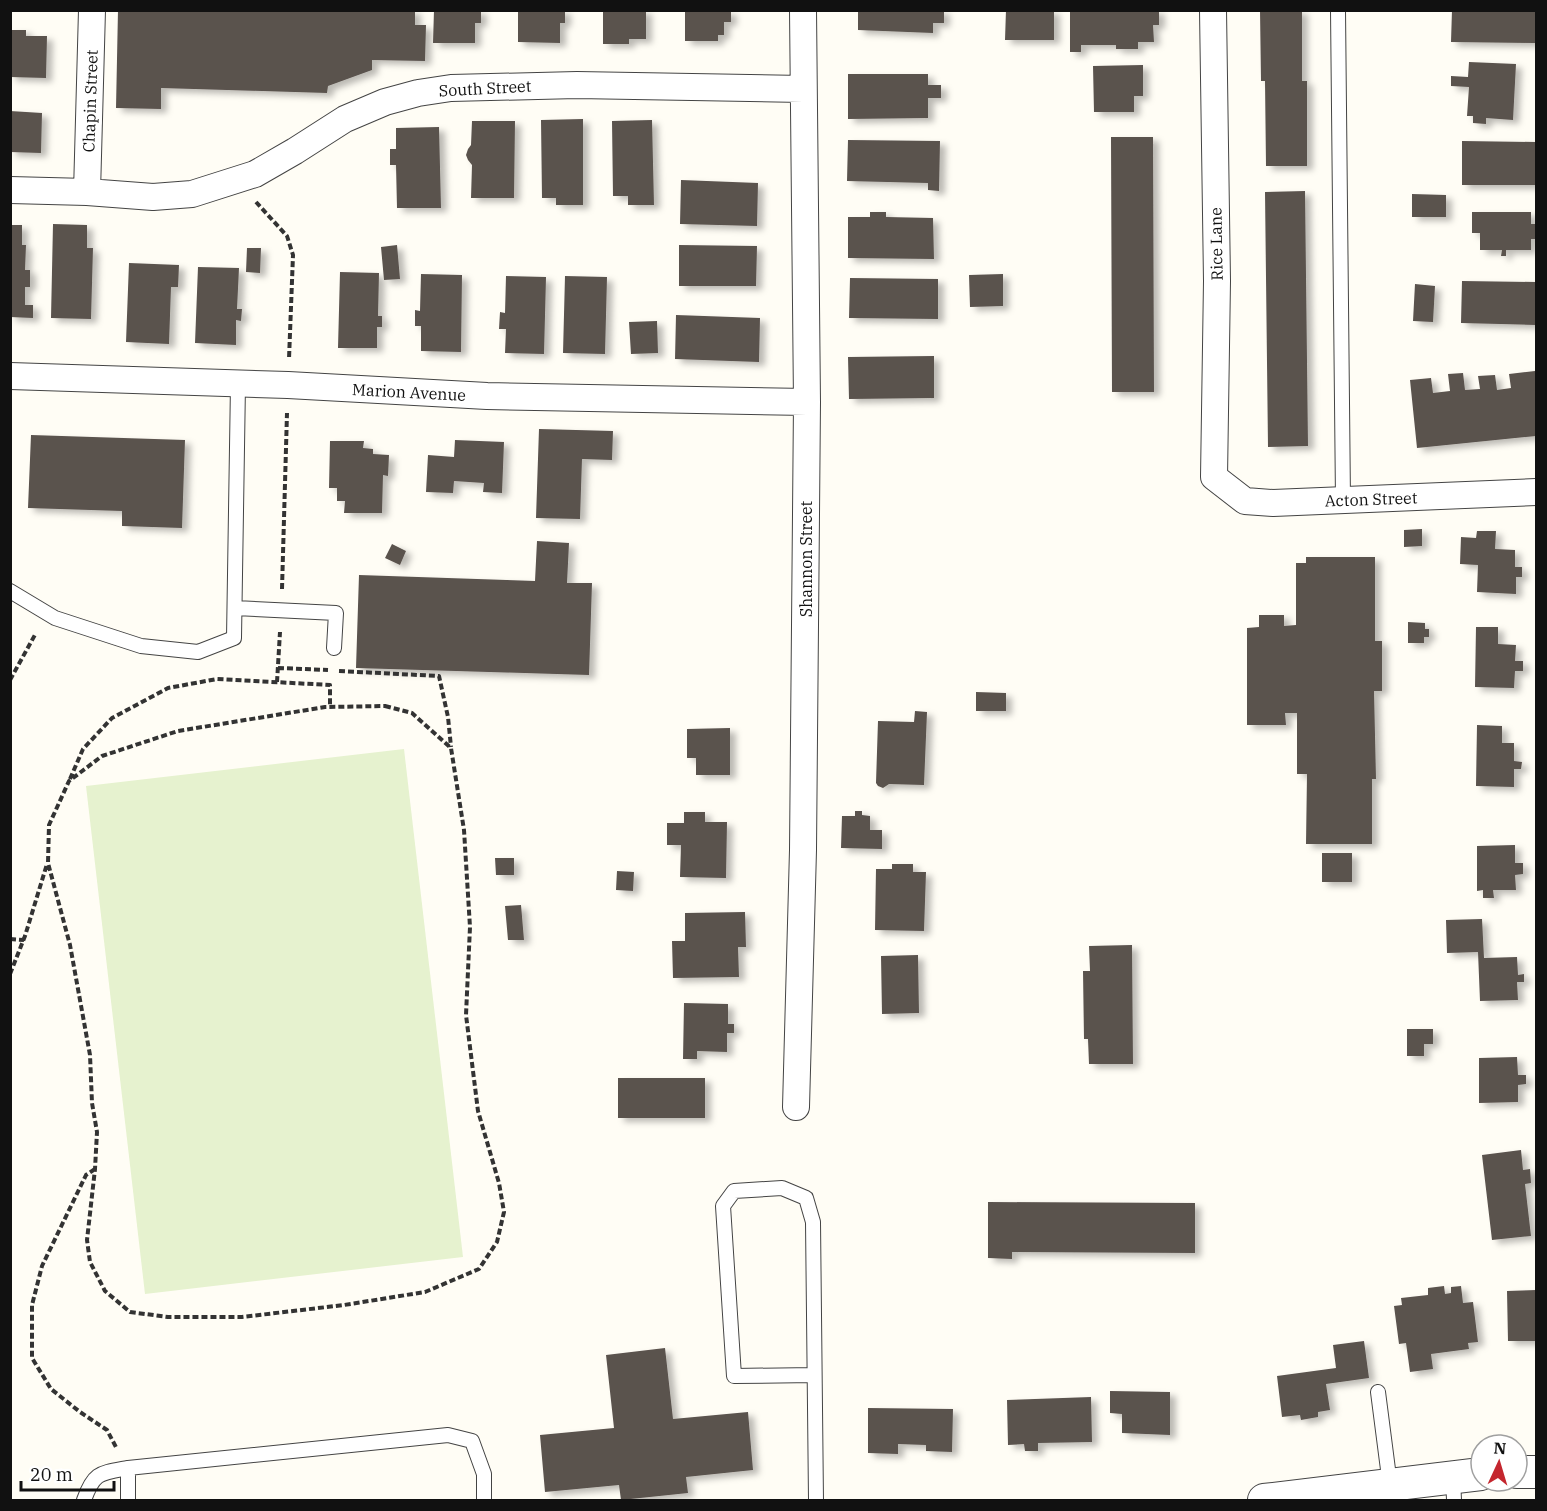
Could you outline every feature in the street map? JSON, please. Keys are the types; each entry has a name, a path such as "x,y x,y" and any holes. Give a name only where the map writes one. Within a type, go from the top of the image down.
{"street":[{"name":"Chapin Street","path":"87,192 92,10"},
{"name":"Shannon Street","path":"796,1107 803,850 807,402 803,10"},
{"name":"Rice Lane","path":"1213,10 1217,280 1214,477"},
{"name":"South Street","path":"10,190 153,197 192,194 255,174 345,119 385,102 418,93 451,88 577,85 803,89"},
{"name":"Marion Avenue","path":"10,376 487,396 807,402"},
{"name":"Acton Street","path":"1214,477 1245,501 1273,503 1536,492"},
{"path":"1264,1500 1390,1485 1463,1484"}],"lane":[{"path":"1338,10 1344,500"},
{"path":"10,591 55,618 141,646 198,652 234,638 238,384"},
{"path":"235,608 336,613 334,648"},
{"path":"814,1375 734,1376 723,1206 734,1191 782,1188 806,1198 813,1222 816,1500"},
{"path":"1378,1392 1390,1485"},
{"path":"84,1500 93,1480 107,1472 128,1468 448,1435 472,1441 484,1474 484,1500"},
{"path":"128,1468 128,1500"}],"path":[{"path":"256,201 287,236 293,255 289,365"},
{"path":"283,577 287,404"},
{"path":"10,680 48,614"},
{"path":"277,682 280,641"},
{"path":"48,863 70,945 90,1055 92,1103 97,1132 87,1240 90,1262 105,1291 130,1311 168,1317 242,1317 425,1292 479,1269 497,1242 504,1212 499,1183 478,1111 466,1015 470,927 464,830 448,717 439,676 278,668"},
{"path":"10,974 24,940 48,863 49,825 84,749 112,718 168,688 217,679 330,685 330,707"},
{"path":"69,781 102,756 178,731 330,707 385,706 412,713 451,748"},
{"path":"10,939 24,940"},
{"path":"95,1169 86,1175 42,1266 32,1305 32,1358 51,1389 107,1430 128,1468"}],"green space":[{"path":"404,749 463,1257 145,1294 86,786"}],"building":[{"path":"118,10 415,10 415,25 426,25 425,61 372,60 372,70 328,86 327,93 161,88 161,109 116,108"},
{"path":"434,10 481,10 481,23 475,23 475,43 433,43"},
{"path":"518,10 565,10 565,23 560,23 560,43 518,42"},
{"path":"603,10 646,10 646,39 629,39 629,44 603,44"},
{"path":"685,10 731,11 731,22 724,22 724,35 718,35 718,41 685,41"},
{"path":"858,10 944,10 944,23 933,23 933,33 858,30"},
{"path":"1006,10 1054,10 1054,40 1005,40"},
{"path":"1070,10 1159,10 1159,25 1153,25 1154,42 1138,42 1138,49 1116,49 1116,45 1081,45 1081,52 1070,52"},
{"path":"1260,10 1302,10 1302,81 1307,81 1307,166 1266,166 1265,81 1261,81"},
{"path":"1452,10 1535,10 1535,43 1451,42"},
{"path":"10,30 26,30 26,36 47,36 46,78 10,77"},
{"path":"1469,62 1516,64 1513,120 1486,118 1486,124 1473,123 1473,116 1467,116 1469,87 1451,86 1451,76 1468,77"},
{"path":"1143,65 1143,96 1134,96 1134,112 1094,112 1093,66"},
{"path":"848,74 928,74 928,85 941,85 941,98 928,98 928,118 848,119"},
{"path":"10,111 42,113 41,153 10,152"},
{"path":"583,119 583,205 556,205 556,198 542,198 541,120"},
{"path":"652,120 654,205 628,205 628,196 613,196 612,121"},
{"path":"472,121 515,121 514,198 471,198 472,165 466,155 471,145"},
{"path":"439,127 441,208 397,208 396,165 390,165 390,149 396,149 396,128"},
{"path":"1111,137 1153,137 1154,392 1112,392"},
{"path":"848,140 940,141 939,191 928,190 928,183 847,181"},
{"path":"1462,141 1536,142 1536,185 1462,185"},
{"path":"681,180 758,183 757,226 680,224"},
{"path":"1305,191 1308,446 1268,447 1265,192"},
{"path":"1412,194 1446,195 1446,217 1412,217"},
{"path":"870,212 886,212 886,217 933,218 934,259 848,258 848,217 870,217"},
{"path":"1472,212 1531,212 1531,224 1535,224 1536,239 1531,239 1531,250 1506,250 1506,256 1501,256 1502,250 1480,250 1480,233 1472,233"},
{"path":"53,224 87,225 87,248 93,248 91,319 51,318"},
{"path":"10,225 22,225 22,245 26,245 25,270 30,270 30,287 25,287 25,305 33,305 33,318 10,317"},
{"path":"397,245 400,279 384,280 381,247"},
{"path":"679,245 757,246 756,286 679,286"},
{"path":"247,248 261,248 260,273 246,272"},
{"path":"129,263 179,265 178,287 171,287 169,344 126,342"},
{"path":"198,267 239,268 237,309 242,309 241,321 236,320 236,345 195,343"},
{"path":"340,272 379,273 378,316 382,316 382,327 377,327 377,348 338,348"},
{"path":"421,274 462,275 461,352 421,351 421,326 415,326 415,310 420,311"},
{"path":"1003,274 1003,306 970,307 969,275"},
{"path":"506,276 546,277 544,354 505,353 506,329 499,329 500,312 505,313"},
{"path":"565,276 607,277 605,354 563,353"},
{"path":"850,278 938,279 938,319 849,318"},
{"path":"1462,281 1536,282 1536,325 1461,323"},
{"path":"1415,284 1435,286 1433,322 1413,321"},
{"path":"676,315 760,318 759,362 675,359"},
{"path":"657,321 658,353 631,354 629,322"},
{"path":"934,356 934,398 849,399 848,357"},
{"path":"1535,371 1536,436 1417,448 1410,380 1431,378 1433,393 1450,391 1448,374 1463,373 1465,390 1480,389 1478,376 1495,375 1497,390 1511,388 1509,374"},
{"path":"539,429 613,431 612,460 582,459 580,519 536,518"},
{"path":"31,435 185,440 182,528 122,526 122,511 28,508"},
{"path":"455,440 504,442 502,493 483,492 484,483 454,481 453,493 426,492 428,455 454,457"},
{"path":"330,441 364,441 363,448 373,449 373,454 389,455 388,476 383,475 382,513 344,513 345,501 337,501 337,488 329,488"},
{"path":"1422,529 1422,546 1404,547 1404,530"},
{"path":"1477,531 1496,531 1495,549 1515,550 1515,567 1522,567 1522,577 1516,577 1516,594 1477,592 1478,565 1460,564 1461,537 1476,538"},
{"path":"537,541 569,543 567,583 592,583 589,675 356,668 359,575 535,581"},
{"path":"392,544 406,551 400,565 385,558"},
{"path":"1306,557 1375,557 1375,641 1382,641 1382,691 1374,691 1376,779 1372,779 1372,844 1306,844 1307,774 1297,774 1297,713 1285,713 1286,725 1247,725 1247,628 1259,627 1259,615 1284,615 1284,626 1296,625 1296,563 1306,563"},
{"path":"1408,622 1425,623 1425,629 1429,629 1429,637 1424,637 1424,643 1408,643"},
{"path":"1476,627 1498,627 1498,644 1516,645 1515,661 1523,661 1523,671 1515,671 1514,688 1475,687"},
{"path":"976,692 1006,693 1006,711 976,711"},
{"path":"915,711 927,712 924,785 889,784 883,788 878,786 876,783 878,721 914,722"},
{"path":"1477,725 1502,726 1502,743 1514,743 1514,761 1522,762 1521,769 1514,769 1514,787 1476,786"},
{"path":"730,728 730,775 696,775 696,758 687,758 687,729"},
{"path":"855,811 862,811 862,815 870,816 870,830 882,830 882,849 841,848 842,816 855,816"},
{"path":"684,812 705,812 705,822 727,822 726,878 680,877 681,845 667,845 667,823 684,823"},
{"path":"1515,845 1515,863 1523,863 1523,874 1515,875 1516,890 1493,890 1494,898 1483,898 1483,890 1477,891 1477,846"},
{"path":"1322,853 1352,853 1352,882 1322,882"},
{"path":"495,858 514,858 514,875 496,875"},
{"path":"892,864 913,864 913,872 926,872 924,931 875,930 876,869 892,869"},
{"path":"617,871 634,872 633,891 616,890"},
{"path":"521,905 524,940 508,940 505,906"},
{"path":"745,912 746,947 738,947 739,977 673,978 672,941 685,941 685,913"},
{"path":"1482,919 1484,958 1517,957 1518,975 1524,974 1524,982 1517,982 1518,1000 1480,1001 1478,952 1447,953 1446,920"},
{"path":"1132,945 1133,1064 1089,1064 1088,1039 1084,1039 1083,971 1090,971 1089,946"},
{"path":"918,955 919,1013 882,1014 881,956"},
{"path":"684,1003 728,1004 728,1024 734,1024 734,1033 727,1033 727,1052 697,1051 697,1059 683,1059"},
{"path":"1407,1029 1433,1029 1433,1044 1424,1044 1424,1056 1407,1056"},
{"path":"1517,1057 1518,1075 1526,1075 1526,1084 1518,1085 1518,1102 1479,1103 1479,1058"},
{"path":"618,1078 705,1078 705,1118 618,1118"},
{"path":"1521,1150 1523,1170 1530,1169 1531,1183 1525,1184 1531,1236 1492,1240 1482,1155"},
{"path":"988,1202 1195,1203 1195,1253 1012,1252 1012,1259 988,1258"},
{"path":"1444,1286 1445,1294 1451,1293 1451,1287 1461,1286 1463,1303 1473,1302 1478,1342 1468,1343 1469,1349 1431,1354 1433,1369 1410,1372 1406,1343 1399,1344 1394,1306 1402,1305 1401,1298 1428,1295 1428,1288"},
{"path":"1536,1290 1536,1341 1508,1341 1507,1291"},
{"path":"1364,1341 1369,1378 1326,1384 1330,1410 1318,1412 1318,1417 1301,1420 1300,1415 1282,1417 1277,1376 1336,1368 1333,1345"},
{"path":"665,1348 673,1419 748,1412 753,1470 686,1477 688,1493 621,1500 619,1485 545,1492 540,1435 614,1428 606,1355"},
{"path":"1110,1391 1170,1392 1170,1435 1122,1433 1122,1414 1110,1413"},
{"path":"1091,1397 1092,1442 1038,1443 1038,1451 1025,1451 1024,1444 1008,1445 1007,1400"},
{"path":"868,1408 953,1409 952,1452 926,1451 926,1445 898,1444 898,1454 868,1453"}]}
